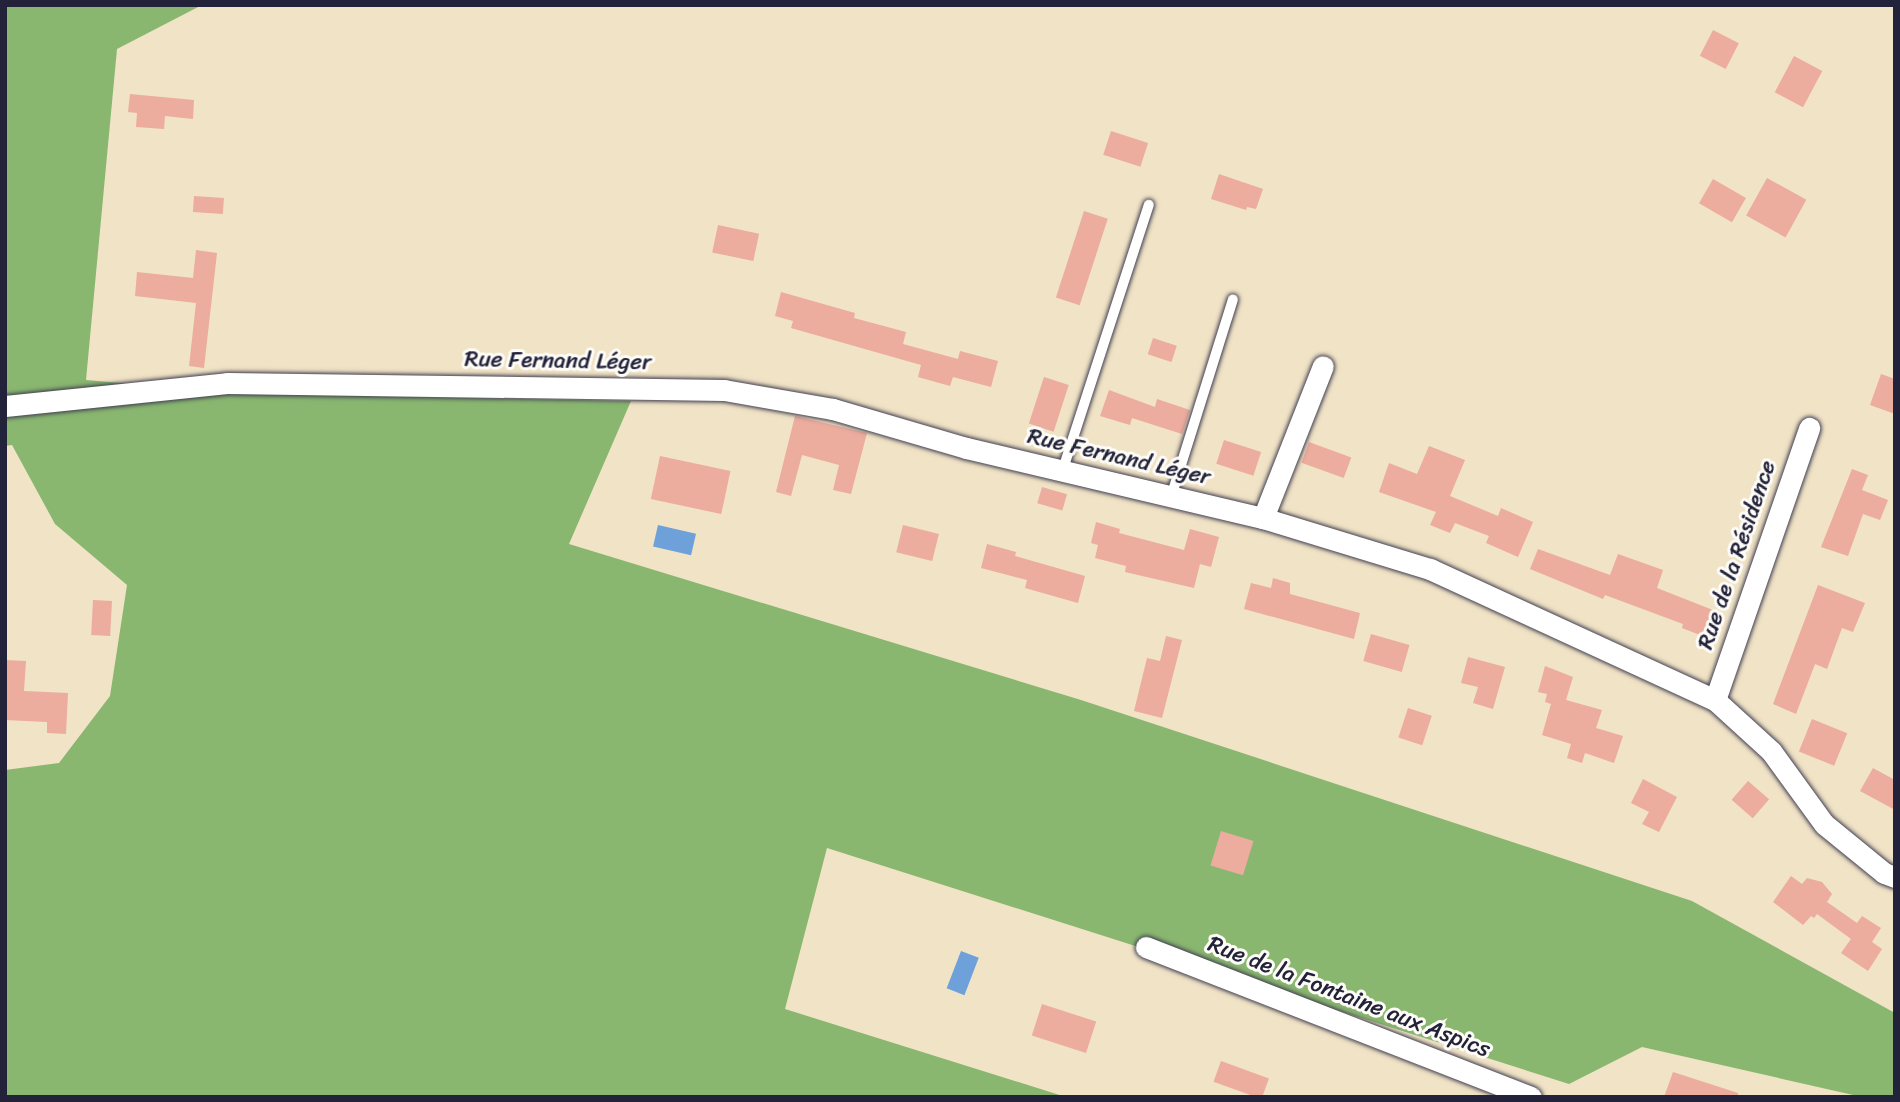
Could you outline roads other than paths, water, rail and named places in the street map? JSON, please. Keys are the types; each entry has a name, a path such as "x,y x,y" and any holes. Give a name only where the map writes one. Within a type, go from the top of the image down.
{"street":[{"path":"1263,518 1324,366"},
{"name":"Rue Fernand Léger","path":"5,406 228,383 724,390 834,409 1062,472 1263,518 1430,569 1715,700 1748,727 1771,751 1824,824 1884,873 1895,877"},
{"name":"Rue de la Résidence","path":"1715,700 1809,428"},
{"name":"Rue de la Fontaine aux Aspics","path":"1146,947 1531,1097"}],"lane":[{"path":"1062,472 1149,205"},
{"path":"1171,497 1233,299"}],"water":[{"path":"658,525 696,534 691,555 653,546"},
{"path":"961,951 979,958 964,995 947,988"}]}
